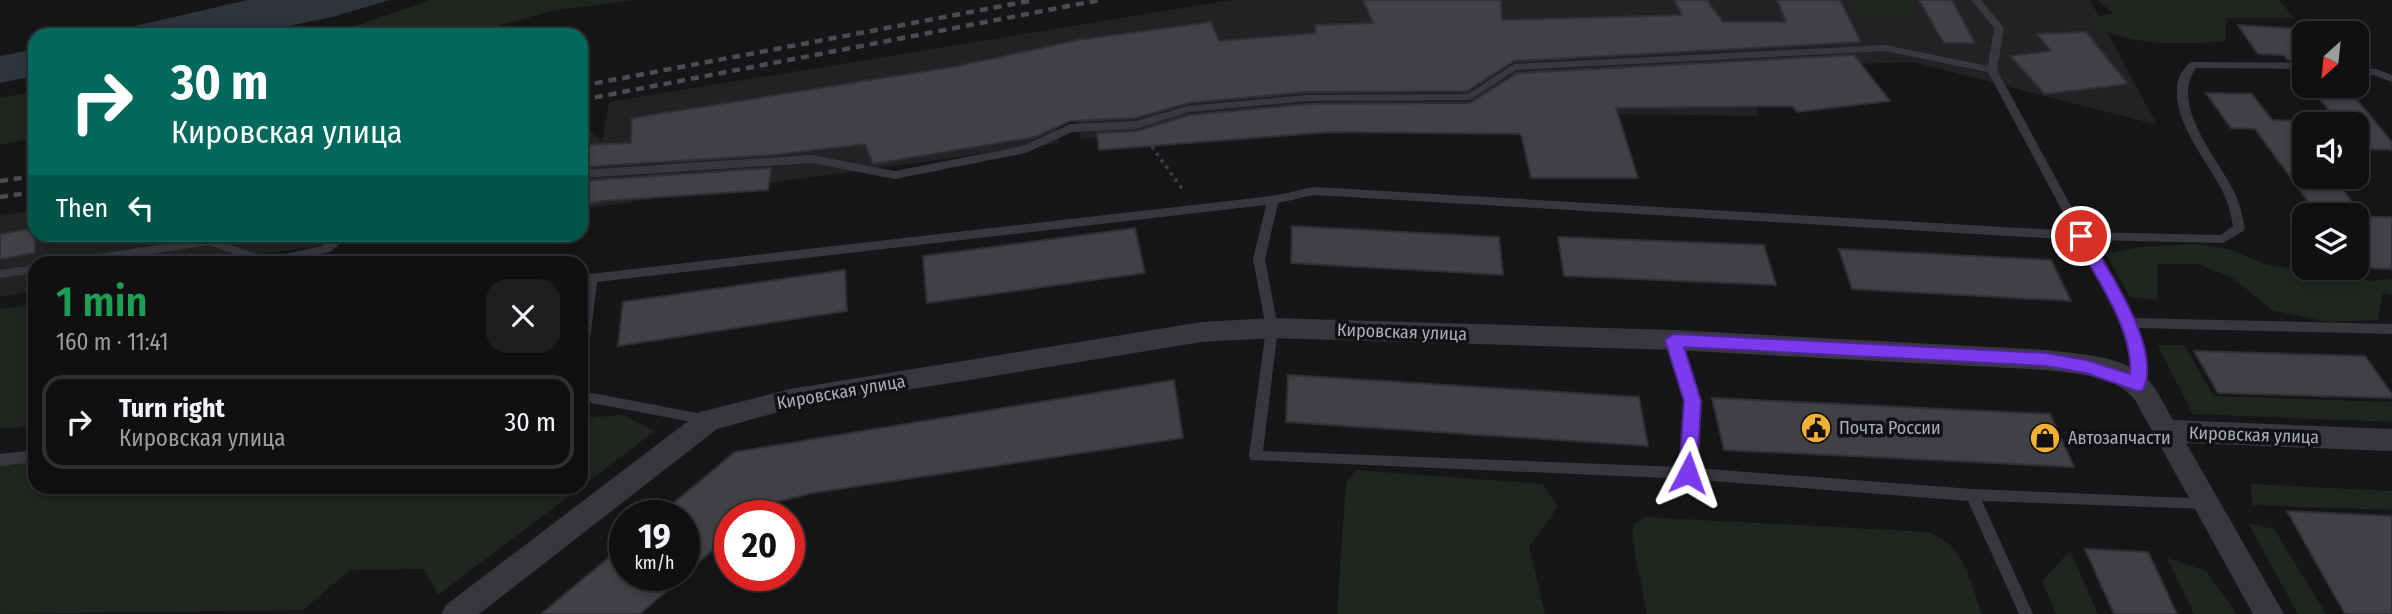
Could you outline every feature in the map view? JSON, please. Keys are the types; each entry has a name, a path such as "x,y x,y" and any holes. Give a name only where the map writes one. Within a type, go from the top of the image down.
{"street":[{"name":"Кировская улица","path":"456,614 709,420 790,399 1202,332 1272,328 1673,340 2046,360 2095,369 2137,385 2165,431 2392,440"},
{"path":"2165,431 2269,614"}],"lane":[{"path":"1976,0 1999,28 1992,70 2128,323 2140,358 2137,385"},
{"path":"588,174 812,159 895,175 1026,149 1070,128 1136,125 1188,109 1307,98 1470,97 1514,66 1885,48 1992,70"},
{"path":"588,278 1273,200 1314,191 2081,236 2223,239 2239,228 2238,211 2192,127 2184,101 2182,81 2193,65 2292,66"},
{"path":"2370,71 2392,79"},
{"path":"1273,200 1259,259 1272,328 1256,457 1688,473 1972,495 2208,503"},
{"path":"113,256 204,242"},
{"path":"213,242 251,256"},
{"path":"296,256 326,250 336,242"},
{"path":"0,274 28,270"},
{"path":"2128,323 2392,329"},
{"path":"1673,340 1693,401 1688,473"},
{"path":"588,397 709,420"},
{"path":"0,460 28,457"},
{"path":"1972,495 2026,614"}],"path":[{"path":"1136,125 1185,192"}],"shaded area":[{"path":"247,0 390,0 332,17 279,28 127,28"},
{"path":"430,0 636,0 551,11 492,28 349,28"},
{"path":"1232,0 2090,0 2157,125 1913,62 1739,68 1760,116 1407,111 1081,139 1065,83 1050,84 1059,143 588,208 588,129 602,142 609,102"},
{"path":"1849,0 1909,0 1918,17 1857,15"},
{"path":"2098,0 2279,0 2294,18 2226,18 2225,41 2153,42 2118,35 2084,20 2113,13"},
{"path":"28,50 28,77 0,83 0,56"},
{"path":"28,92 28,139 0,145 0,98"},
{"path":"28,211 28,242 348,242 247,256 28,256 28,292 0,297 0,216"},
{"path":"2195,244 2228,249 2267,265 2292,268 2292,280 2392,279 2392,295 2383,293 2378,320 2327,322 2272,310 2234,279 2198,264 2158,264 2157,300 2130,297 2106,254 2140,247"},
{"path":"28,305 28,426 0,429 0,309"},
{"path":"2157,345 2184,345 2214,396 2392,402 2392,422 2193,414"},
{"path":"623,415 655,431 588,482 588,418"},
{"path":"28,458 28,494 572,494 438,595 424,569 350,570 303,610 0,614 0,460"},
{"path":"1356,470 1543,484 1558,507 1529,547 1545,614 1337,614 1346,483"},
{"path":"2251,484 2392,491 2392,510 2252,505"},
{"path":"1645,517 1929,532 1941,538 1958,555 1982,614 1647,614 1632,538 1634,524"},
{"path":"2248,523 2274,529 2326,614 2298,614"},
{"path":"2070,551 2098,614 2056,614 2042,581"},
{"path":"2167,558 2206,571 2237,614 2194,614"}],"building":[{"path":"1363,0 1501,0 1502,20 1682,15 1674,0 1707,0 1723,22 1786,22 1777,0 1840,0 1861,42 1514,61 1467,91 1307,92 1188,103 1136,118 1070,121 1035,137 873,164 865,144 772,155 588,167 588,145 631,143 632,118 958,66 1078,40 1211,22 1219,41 1316,33 1315,25 1373,23"},
{"path":"1919,0 1952,0 1975,43 1944,43"},
{"path":"2238,25 2292,28 2292,60 2288,60 2284,55 2258,54"},
{"path":"2086,32 2128,84 2045,94 2010,56 2051,51 2037,34"},
{"path":"1854,55 1890,101 1797,112 1792,106 1616,108 1638,178 1531,178 1521,134 1331,132 1099,150 1097,133 1137,131 1190,115 1307,104 1470,103 1517,73"},
{"path":"2206,93 2252,94 2272,120 2292,121 2292,180 2255,129 2231,128"},
{"path":"2319,98 2355,98 2367,112 2330,112"},
{"path":"2369,114 2392,142 2392,150 2369,149"},
{"path":"771,168 768,190 588,204 588,181"},
{"path":"2299,189 2342,189 2353,203 2309,203"},
{"path":"2369,217 2392,217 2392,269 2371,268"},
{"path":"1292,226 1499,237 1503,275 1291,263"},
{"path":"1135,228 1145,273 927,303 923,256"},
{"path":"28,229 28,242 35,242 35,253 0,259 0,234"},
{"path":"1558,237 1764,245 1776,285 1564,276"},
{"path":"1839,249 2051,260 2071,301 1852,289"},
{"path":"845,270 847,311 618,346 623,302"},
{"path":"2194,351 2365,356 2392,394 2392,398 2218,393"},
{"path":"1288,375 1639,397 1648,446 1286,422"},
{"path":"1174,380 1183,438 812,493 784,500 714,500 714,549 700,561 700,500 677,500 735,452"},
{"path":"1712,398 2050,414 2074,467 1724,450"},
{"path":"2287,511 2392,516 2392,614 2345,614"},
{"path":"2085,549 2148,552 2177,614 2114,614"},
{"path":"609,557 609,591 667,591 640,614 541,614"}],"railway":[{"path":"588,85 1034,0"},
{"path":"588,99 1100,0"},
{"path":"0,181 28,177"},
{"path":"0,197 28,193"}],"place":[{"name":"Почта России","path":"1816,428"},
{"name":"Автозапчасти","path":"2045,438"}],"route":[{"path":"1688,473 1693,401 1673,340 2046,360 2086,366 2114,374 2137,385 2140,358 2128,323 2081,236"}]}
